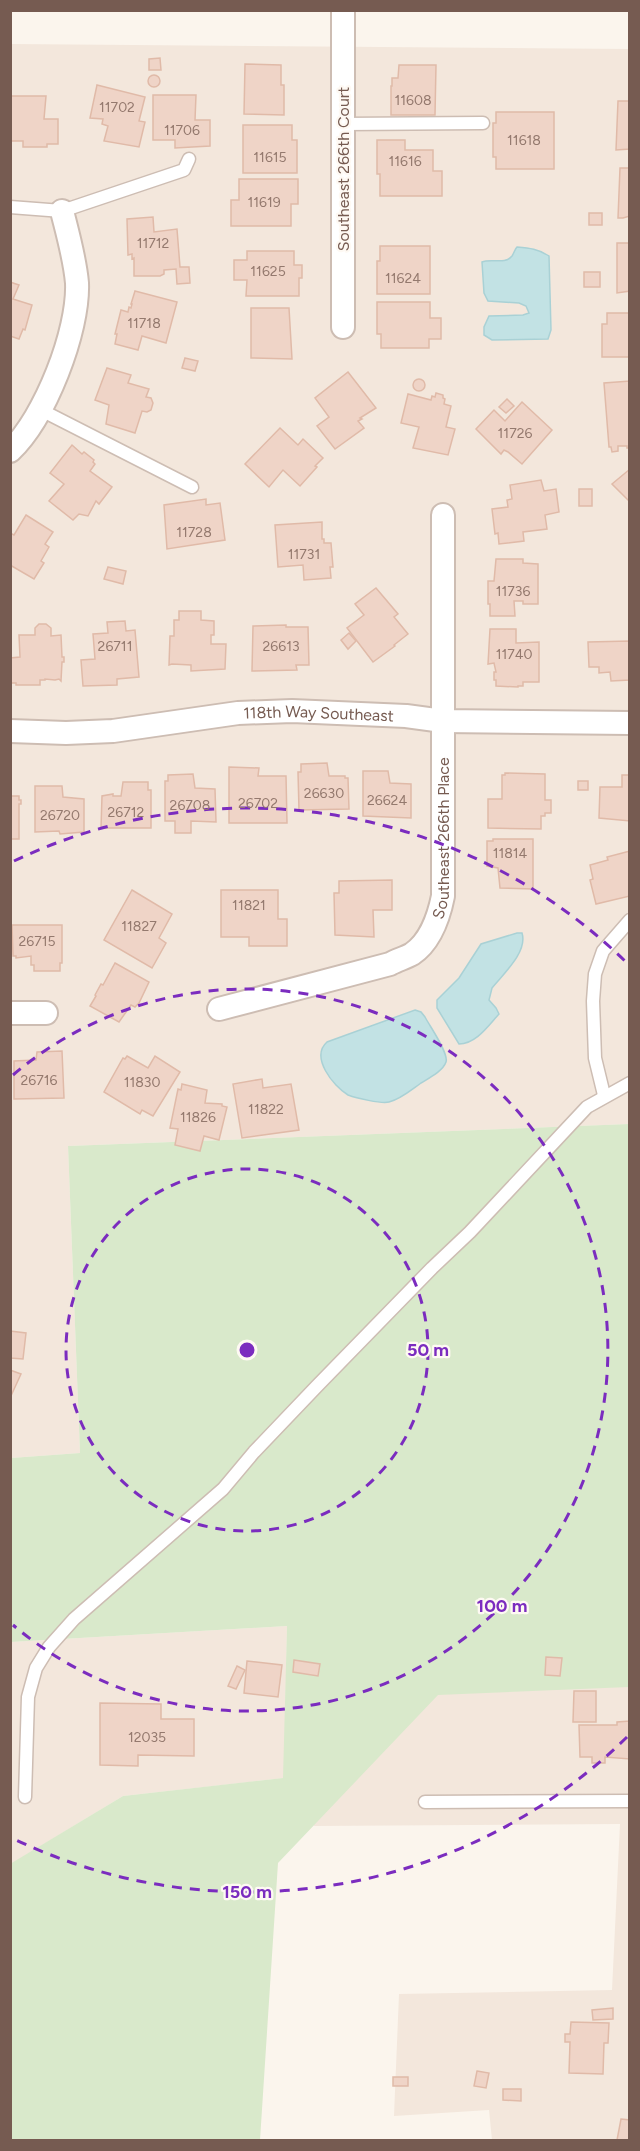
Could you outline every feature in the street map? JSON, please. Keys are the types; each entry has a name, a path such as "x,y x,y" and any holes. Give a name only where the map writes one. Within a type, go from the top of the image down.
{"street":[{"name":"Southeast 266th Court","path":"343,10 344,327"},
{"path":"10,451 19,443 39,409 60,366 72,327 77,285 74,258 62,211"},
{"name":"Southeast 266th Place","path":"219,1009 390,964 414,952 429,935 439,914 443,896 443,515"},
{"name":"118th Way Southeast","path":"10,731 66,733 113,731 238,713 292,711 406,716 443,721 630,723"},
{"path":"10,1013 46,1013"}],"lane":[{"path":"343,124 483,123"},
{"path":"10,207 62,211 184,170 189,159"},
{"path":"39,409 192,487"},
{"path":"604,1095 595,1058 593,1001 595,974 603,951 630,920"},
{"path":"25,1797 28,1697 36,1668 49,1647 74,1619 223,1489 293,1411 470,1232 587,1107 604,1095 630,1083"},
{"path":"425,1802 630,1801"}],"shaded area":[{"path":"11,44 629,49 629,1124 68,1146 80,1453 11,1458"},
{"path":"287,1626 284,1778 123,1796 11,1864 11,1642"},
{"path":"323,1660 629,1663 629,2140 492,2140 489,2110 394,2116 399,1994 612,1990 620,1824 314,1826"}],"green space":[{"path":"629,1124 629,1687 438,1695 278,1863 260,2140 11,2140 10,1864 123,1796 283,1778 287,1626 11,1642 11,1458 80,1453 68,1146"}],"water":[{"path":"517,247 538,250 549,256 551,330 548,339 492,340 484,335 484,327 489,316 529,313 526,306 519,303 488,301 484,293 482,262 509,259"},
{"path":"522,933 521,948 492,988 489,1000 499,1014 476,1038 459,1044 437,1008 437,1000 459,978 481,944"},
{"path":"415,1010 421,1012 425,1017 442,1046 446,1062 442,1068 406,1094 389,1102 352,1096 342,1091 330,1078 322,1063 322,1048 327,1042"}],"building":[{"path":"160,58 161,70 149,70 149,59"},
{"path":"245,64 281,65 284,115 244,114"},
{"path":"399,65 436,65 435,115 391,115 392,78 398,78"},
{"path":"156,75 160,81 156,87 152,87 148,79"},
{"path":"97,85 145,97 139,121 145,122 139,147 104,141 108,126 102,124 103,119 90,118"},
{"path":"153,95 196,95 195,120 210,120 210,146 175,148 175,140 153,140"},
{"path":"10,96 46,96 44,119 58,119 58,144 47,144 47,147 23,147 23,141 10,141"},
{"path":"618,101 630,101 630,149 616,150"},
{"path":"496,112 554,112 554,169 496,169 496,157 493,157 493,123 496,123"},
{"path":"243,125 292,125 292,140 297,140 297,173 243,173"},
{"path":"377,140 405,140 405,150 433,150 433,171 442,171 442,196 380,196 380,174 377,174"},
{"path":"620,168 630,168 630,216 623,218 618,218"},
{"path":"239,179 298,179 298,204 291,204 291,226 231,226 231,200 239,200"},
{"path":"589,213 602,213 602,225 589,225"},
{"path":"153,217 154,232 177,229 180,267 189,267 190,283 177,284 176,269 164,270 164,274 160,276 134,276 134,258 132,259 132,254 128,255 127,219"},
{"path":"617,243 630,243 630,291 617,293"},
{"path":"380,246 430,246 430,294 377,294 377,261 380,261"},
{"path":"247,251 294,251 294,265 302,265 299,296 246,296 247,280 234,280 234,260 247,260"},
{"path":"584,272 600,272 600,287 584,287"},
{"path":"10,282 19,285 13,299 32,305 25,330 23,329 19,339 10,336"},
{"path":"135,291 177,302 166,343 142,336 138,350 115,344 121,310 128,312 129,307 131,308"},
{"path":"377,302 430,302 430,318 441,318 441,339 429,339 429,348 381,348 381,334 377,334"},
{"path":"251,308 289,308 292,359 251,358"},
{"path":"607,313 630,313 630,357 602,357 602,324 607,324"},
{"path":"185,358 198,361 195,371 182,368"},
{"path":"107,368 131,375 128,383 149,389 146,397 151,398 153,403 151,410 142,411 135,433 106,424 109,405 95,400"},
{"path":"348,372 376,408 358,421 364,428 335,449 317,426 329,417 315,398"},
{"path":"419,379 425,385 419,391 413,385"},
{"path":"630,381 630,448 618,446 618,451 612,452 609,447 604,383"},
{"path":"436,393 443,395 444,404 451,406 446,427 455,429 448,455 413,448 419,427 401,423 408,394 431,400"},
{"path":"507,399 514,406 506,413 499,407"},
{"path":"522,402 552,430 522,464 504,450 501,454 476,429 494,410 505,421"},
{"path":"280,428 298,445 303,439 323,458 300,486 283,470 269,487 245,464"},
{"path":"72,445 82,454 84,452 94,460 95,464 90,471 112,487 99,504 96,501 88,516 79,514 73,520 49,501 64,484 50,473"},
{"path":"630,469 630,502 612,484"},
{"path":"541,480 544,491 556,489 559,512 545,515 547,529 523,532 524,541 499,544 498,533 495,534 492,509 508,507 507,500 512,499 510,485"},
{"path":"579,489 592,489 592,506 579,506"},
{"path":"206,499 206,505 220,503 225,540 167,549 164,505"},
{"path":"26,515 53,532 45,544 49,547 41,561 44,563 34,579 10,565 10,533 14,535"},
{"path":"322,522 322,539 324,543 331,543 333,567 330,567 331,578 304,580 303,565 278,567 275,525"},
{"path":"496,559 523,559 523,563 538,564 538,604 523,604 523,601 514,601 515,616 490,616 488,581 494,581"},
{"path":"108,567 126,571 123,584 104,579"},
{"path":"376,588 398,614 394,617 408,634 373,662 347,628 364,615 355,604"},
{"path":"179,611 201,611 201,620 214,621 214,635 211,635 211,644 226,644 225,669 191,671 191,665 169,665 170,636 174,636 174,620 179,620"},
{"path":"125,621 126,631 135,630 139,677 117,679 117,685 83,686 81,660 95,659 93,634 108,633 107,622"},
{"path":"39,624 46,624 51,628 51,636 61,635 64,662 62,662 61,681 45,679 40,680 40,685 10,683 10,658 20,657 19,635 35,635 35,628"},
{"path":"286,625 286,627 308,627 309,665 296,665 297,670 252,671 253,626"},
{"path":"490,629 516,629 516,643 539,642 539,682 523,682 523,686 518,687 496,686 494,663 488,664"},
{"path":"349,633 356,641 348,649 341,640"},
{"path":"630,641 630,680 611,681 610,672 599,673 599,667 589,667 588,642"},
{"path":"327,763 329,776 348,778 349,809 299,810 298,772 301,772 301,764"},
{"path":"229,767 259,768 258,776 286,776 287,823 229,823"},
{"path":"363,771 388,771 390,783 411,784 411,818 363,816"},
{"path":"505,773 545,774 545,800 551,800 551,813 541,816 541,829 488,828 488,799 502,799 502,775"},
{"path":"193,774 195,788 215,789 216,822 191,821 191,833 175,833 175,821 165,821 165,781 168,781 168,775"},
{"path":"622,775 630,775 630,821 599,818 600,787 622,787"},
{"path":"578,781 588,781 588,790 578,790"},
{"path":"123,782 148,782 148,790 151,790 151,828 101,828 102,796 113,794 113,796 121,796"},
{"path":"35,786 62,786 63,797 84,799 84,832 60,834 59,831 35,832"},
{"path":"10,796 19,796 21,800 19,839 10,839"},
{"path":"493,839 533,839 533,889 500,888 498,868 487,866 487,841 493,841"},
{"path":"630,851 630,896 596,904 590,880 593,879 590,865 608,860 607,857"},
{"path":"392,880 392,910 373,910 374,937 335,935 334,893 339,893 339,881"},
{"path":"132,890 172,914 159,938 166,943 152,968 104,940"},
{"path":"221,890 278,890 278,919 287,919 287,946 249,946 249,937 221,937"},
{"path":"12,925 62,925 60,971 34,971 31,956 16,958 13,956"},
{"path":"115,963 149,982 139,1003 135,1007 131,1005 119,1022 90,1006"},
{"path":"62,1051 64,1098 14,1099 14,1061 36,1060 37,1052"},
{"path":"127,1056 148,1068 155,1056 180,1072 153,1116 142,1110 140,1114 104,1092 123,1058"},
{"path":"262,1079 263,1088 291,1084 299,1130 242,1138 233,1084"},
{"path":"182,1084 207,1090 205,1103 222,1104 227,1107 219,1140 204,1136 200,1151 175,1145 178,1129 170,1128 178,1089 181,1090"},
{"path":"10,1331 26,1333 23,1359 10,1358"},
{"path":"10,1370 21,1374 10,1398"},
{"path":"546,1657 562,1658 560,1676 545,1675"},
{"path":"294,1660 320,1664 318,1676 293,1672"},
{"path":"247,1661 282,1665 278,1697 244,1693"},
{"path":"237,1666 245,1670 236,1689 228,1686"},
{"path":"574,1691 596,1691 596,1722 573,1722"},
{"path":"100,1703 161,1704 161,1719 194,1719 194,1756 138,1755 138,1766 100,1765"},
{"path":"630,1721 630,1759 605,1757 605,1763 592,1763 592,1757 580,1757 579,1725 617,1725 617,1722"},
{"path":"613,2008 613,2019 593,2020 592,2010"},
{"path":"571,2022 609,2023 608,2043 604,2043 603,2074 569,2073 570,2042 565,2042 565,2034 570,2034"},
{"path":"477,2071 489,2073 486,2088 474,2086"},
{"path":"393,2077 408,2077 408,2086 393,2086"},
{"path":"503,2089 521,2089 521,2101 503,2100"},
{"path":"621,2119 630,2120 630,2140 617,2140"}]}
